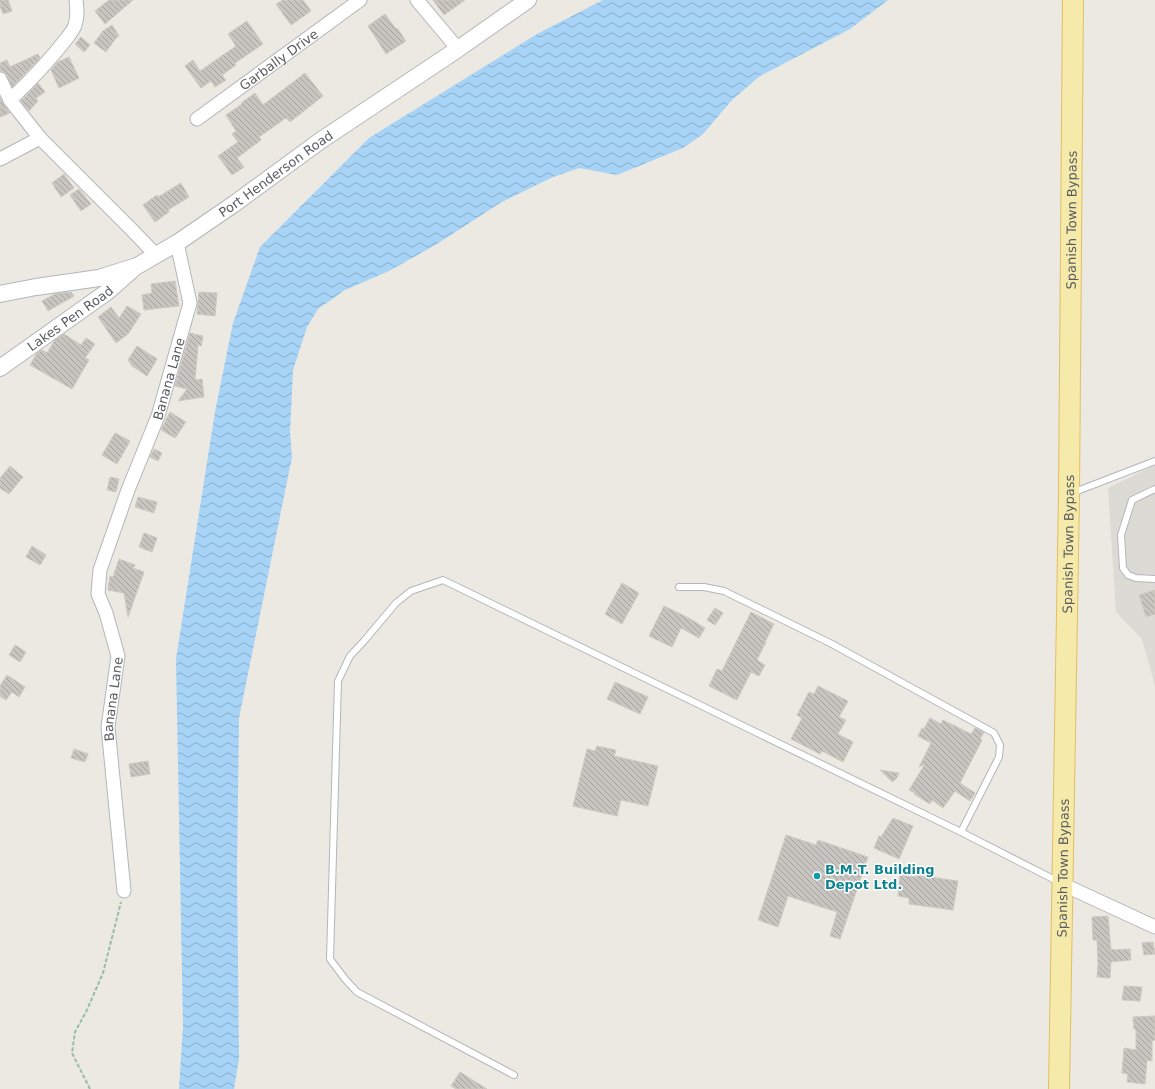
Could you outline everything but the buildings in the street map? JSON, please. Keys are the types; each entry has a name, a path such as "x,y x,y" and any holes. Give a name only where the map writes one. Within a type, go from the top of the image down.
{"main road":[{"name":"Spanish Town Bypass","path":"1059,1089 1070,494 1073,0"}],"street":[{"path":"10,100 28,83 61,45 75,26 78,14 76,0"},
{"name":"Garbally Drive","path":"197,119 360,0"},
{"path":"417,0 458,49"},
{"name":"Port Henderson Road","path":"0,294 99,278 137,266 177,243 234,204 320,141 458,49 528,0"},
{"path":"0,79 10,100 40,138 156,255"},
{"path":"0,159 40,138"},
{"name":"Banana Lane","path":"124,891 108,727 118,656 106,613 98,594 100,570 128,490 158,416 190,303 177,243"},
{"name":"Lakes Pen Road","path":"0,368 107,292 137,266"},
{"path":"1062,884 1155,927"}],"lane":[{"path":"1070,494 1155,461"},
{"path":"1155,489 1132,500 1121,535 1122,568 1128,575 1136,578 1155,579"},
{"path":"514,1075 357,992 345,980 330,959 338,681 350,656 396,603 411,591 443,580 961,832 1062,884"},
{"path":"678,587 704,587 724,591 832,644 994,733 1000,745 999,757 961,832"}],"path":[{"path":"90,1089 72,1053 75,1032 86,1012 103,973 124,891"}],"shaded area":[{"path":"1155,465 1155,686 1142,639 1116,612 1108,488"}],"water":[{"path":"603,0 888,0 850,29 760,76 732,100 703,134 683,148 617,175 579,168 553,177 500,203 437,244 389,271 345,290 318,309 307,327 293,370 290,432 292,457 239,718 237,872 239,1059 234,1089 179,1089 183,1026 176,659 215,412 233,323 260,247 369,138 537,34"}],"place":[{"name":"B.M.T. Building Depot Ltd.","path":"817,876"}]}
